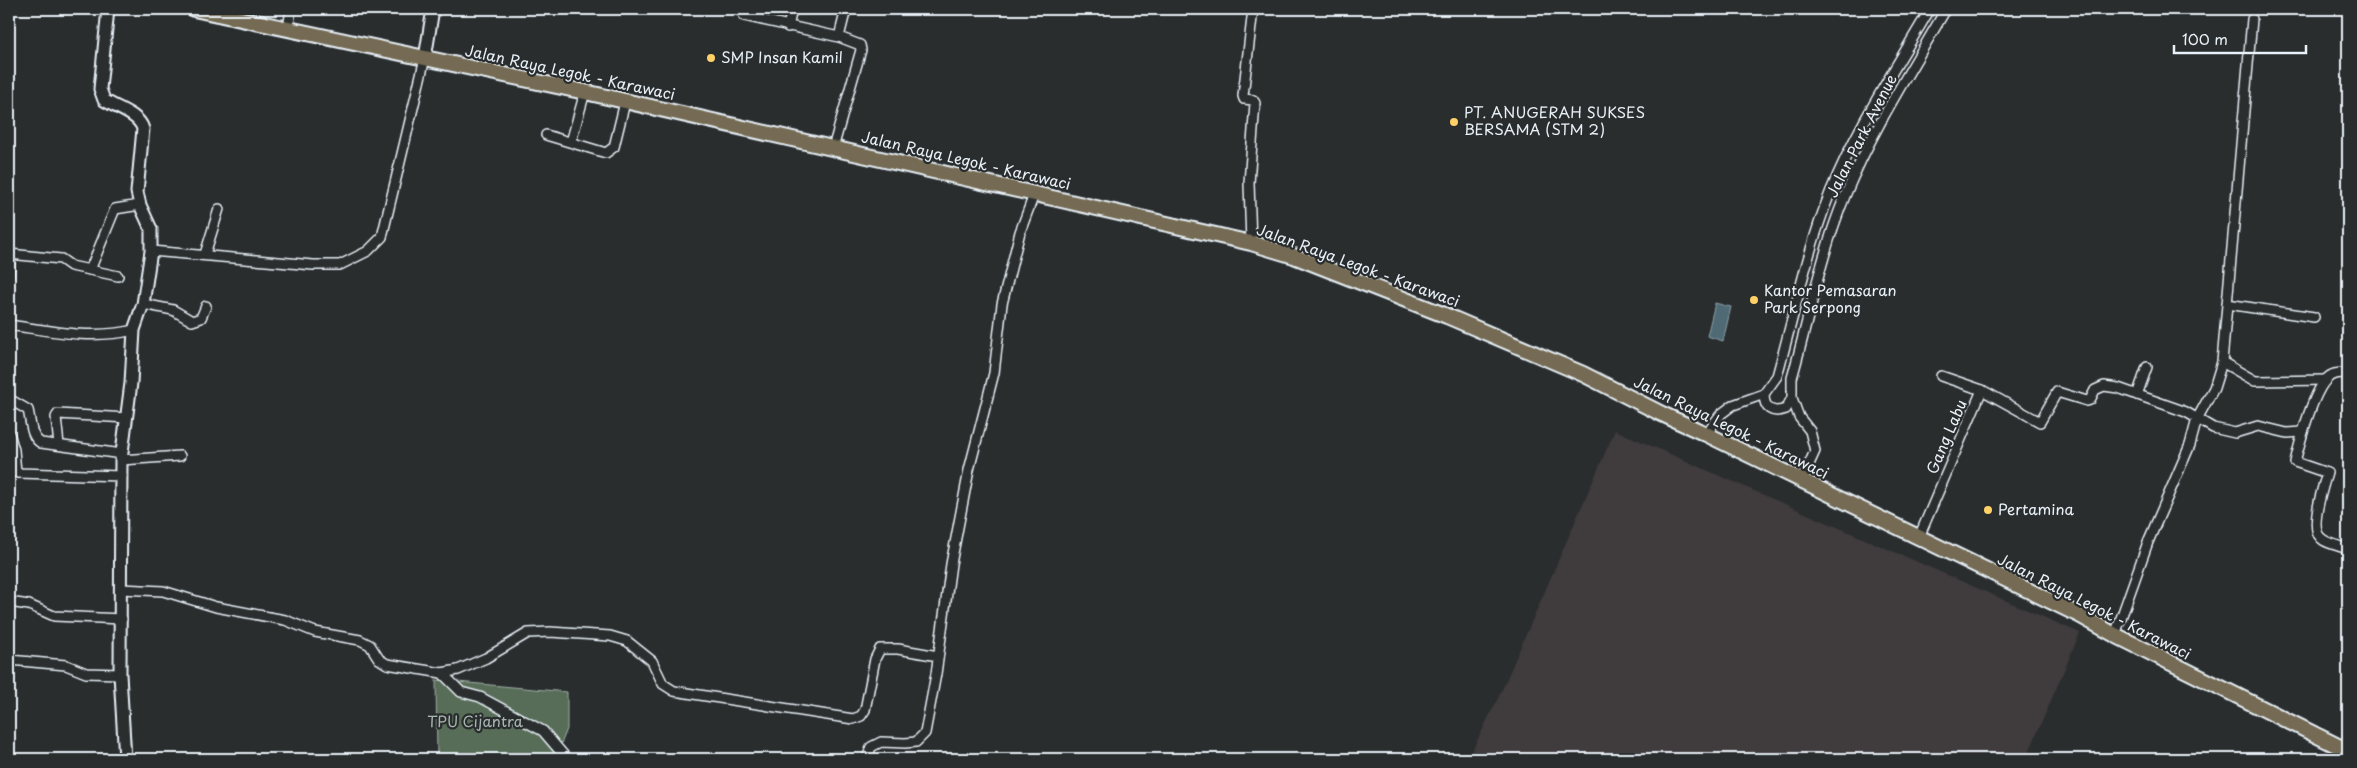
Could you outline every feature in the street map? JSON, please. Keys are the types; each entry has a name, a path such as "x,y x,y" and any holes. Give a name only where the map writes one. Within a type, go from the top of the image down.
{"main road":[{"name":"Jalan Raya Legok - Karawaci","path":"194,9 585,92 1035,192 1251,243 1294,256 1447,316 1583,374 2079,615 2115,635 2348,751"}],"street":[{"path":"108,9 100,89 104,100 137,118 142,123 144,129 137,181 140,205 150,230 151,251 142,304 134,330 127,418 121,457 122,619 120,674 124,759"},
{"path":"288,29 291,9"},
{"path":"151,251 205,254 313,266 340,265 368,251 382,237 425,58 433,9"},
{"path":"741,9 744,16 839,38 860,45 861,50 833,148"},
{"path":"788,27 792,9"},
{"path":"839,38 846,9"},
{"path":"1251,243 1249,183 1255,103 1253,100 1244,99 1242,96 1247,70 1253,9"},
{"name":"Jalan Park Avenue","path":"1764,394 1777,376 1825,206 1831,192 1871,109 1930,9"},
{"name":"Jalan Park Avenue","path":"1802,480 1815,452 1810,431 1799,417 1792,398 1792,378 1839,211 1884,116 1946,9"},
{"path":"2115,635 2148,542 2190,446 2196,419 2214,388 2222,362 2252,19"},
{"path":"571,142 585,92"},
{"path":"546,134 603,152 611,150 625,102"},
{"path":"867,759 871,747 878,743 885,741 905,744 916,742 925,733 951,564 969,470 994,373 1002,304 1020,232 1035,192"},
{"path":"1831,192 1845,195"},
{"path":"90,270 115,209 140,205"},
{"path":"1825,206 1839,211"},
{"path":"205,254 219,209"},
{"path":"9,274 9,254 60,259 71,266 118,276"},
{"path":"142,304 173,310 192,321 201,318 206,306"},
{"path":"2228,304 2314,317"},
{"path":"9,325 111,336 134,330"},
{"path":"1788,336 1803,340"},
{"path":"2222,362 2255,381 2326,380"},
{"path":"2137,395 2147,367"},
{"path":"2348,374 2336,374 2321,385 2302,432 2295,462 2327,473 2317,516 2317,534 2322,540 2348,549"},
{"path":"1941,376 1982,390"},
{"name":"Gang Labu","path":"1919,537 1982,390 2040,422 2057,392 2087,401 2090,400 2095,390 2104,386 2186,412 2213,428 2236,432 2258,426 2286,432 2302,432"},
{"path":"1706,434 1721,414 1733,406 1764,394 1764,403 1769,410 1778,412 1786,409 1792,398"},
{"path":"9,399 28,410 36,440 121,457 180,456"},
{"path":"59,444 56,417 58,414 127,418"},
{"path":"9,433 14,450 12,470 122,476"},
{"path":"121,589 163,591 216,607 286,620 315,632 360,640 370,645 378,659 387,664 442,673 458,670 486,658 528,633 550,632 610,636 627,641 652,661 663,684 674,691 853,719 861,716 865,710 875,659 880,649 898,649 938,656"},
{"path":"9,602 29,605 54,616 122,619"},
{"path":"9,660 66,665 86,673 120,674"},
{"path":"442,673 461,692 480,697 543,731 566,758"}],"shaded area":[{"path":"1615,430 2080,633 2026,759 1468,759 1501,692"}],"green space":[{"name":"TPU Cijantra","path":"436,680 567,692 567,729 555,759 437,759"}],"water":[{"path":"1715,303 1731,307 1723,341 1707,336"}],"place":[{"name":"SMP Insan Kamil","path":"711,58"},
{"name":"PT. ANUGERAH SUKSES BERSAMA (STM 2)","path":"1454,122"},
{"name":"Kantor Pemasaran Park Serpong","path":"1754,300"},
{"name":"Pertamina","path":"1988,510"}]}
